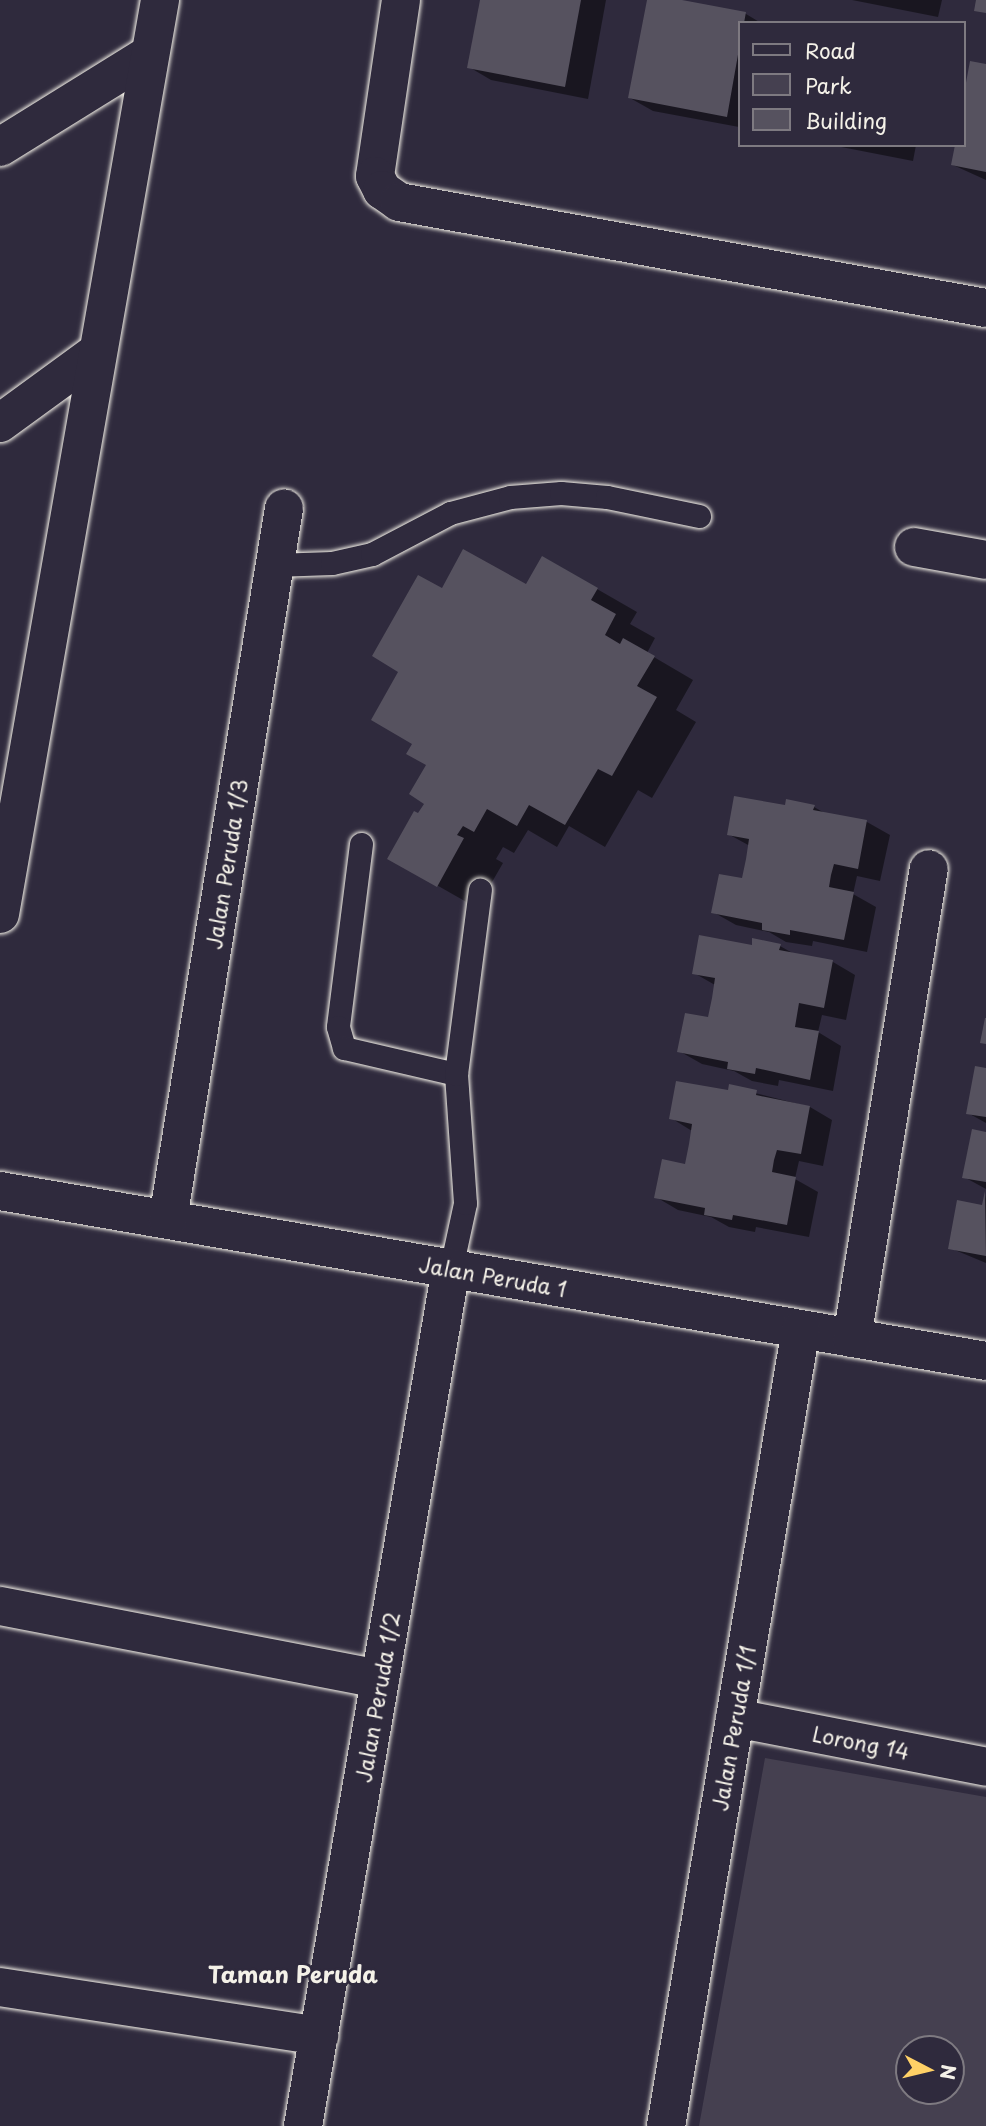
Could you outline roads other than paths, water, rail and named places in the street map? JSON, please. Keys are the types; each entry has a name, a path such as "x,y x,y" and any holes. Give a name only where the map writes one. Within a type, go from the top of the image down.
{"street":[{"path":"0,914 96,353 160,0"},
{"path":"401,0 375,176 382,190 399,202 986,308"},
{"path":"0,147 149,54"},
{"path":"0,423 96,353"},
{"name":"Jalan Peruda 1/3","path":"168,1219 284,509"},
{"path":"914,547 986,560"},
{"path":"852,1338 929,869"},
{"name":"Jalan Peruda 1","path":"0,1191 986,1361"},
{"name":"Jalan Peruda 1/2","path":"303,2126 451,1268"},
{"name":"Jalan Peruda 1/1","path":"666,2126 801,1329"},
{"path":"0,1606 380,1679"},
{"name":"Lorong 14","path":"735,1718 986,1767"},
{"path":"0,1987 318,2036"}],"lane":[{"path":"274,565 332,563 372,554 450,513 510,497 561,493 607,497 699,516"},
{"path":"361,844 338,1027 344,1048 456,1074"},
{"path":"451,1268 465,1203 456,1074 480,890"}],"district":[{"name":"Taman Peruda","path":"293,1974"}]}
